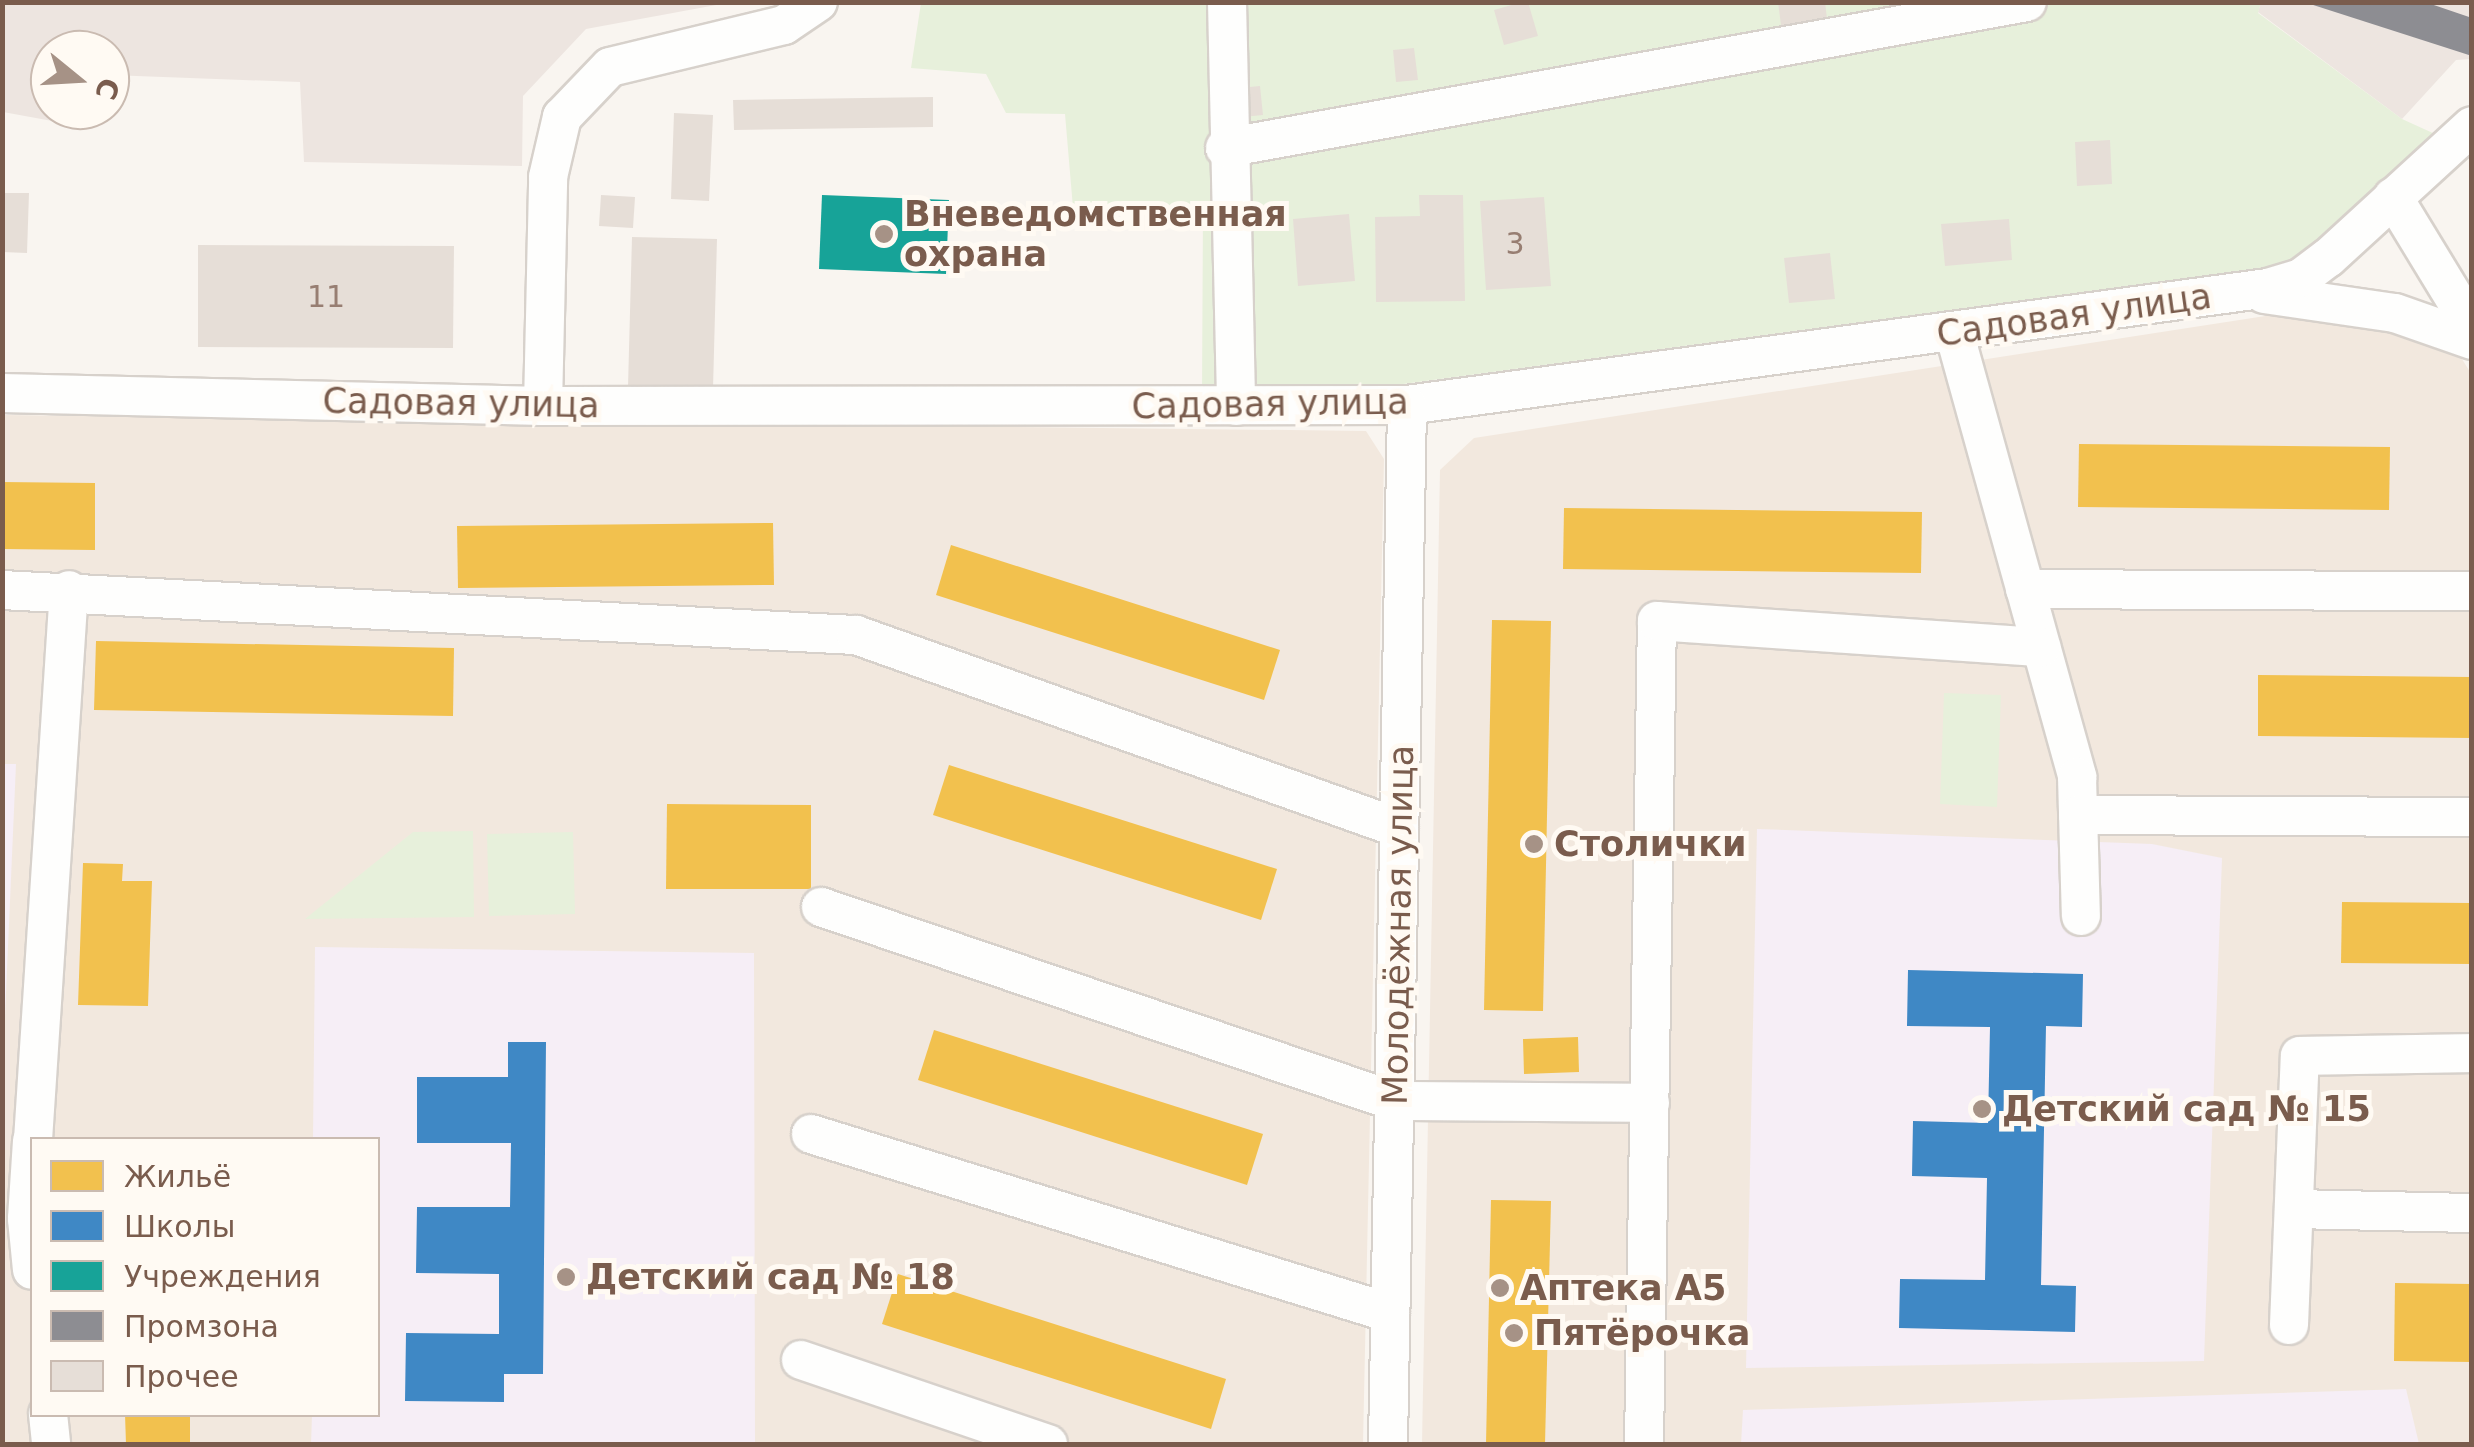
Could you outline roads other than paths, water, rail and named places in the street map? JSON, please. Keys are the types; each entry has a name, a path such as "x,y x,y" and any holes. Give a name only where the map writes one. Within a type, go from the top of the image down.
{"street":[{"path":"543,406 548,177 562,117 610,67 784,25 818,2"},
{"path":"1227,2 1225,148 1236,406"},
{"path":"1225,148 2027,2"},
{"name":"Садовая улица","path":"2,393 543,406 1407,405 2242,292 2301,278 2472,126"},
{"path":"2393,198 2472,327"},
{"path":"2242,292 2395,312 2472,340"},
{"path":"1954,332 2077,778 2081,916"},
{"name":"Молодёжная улица","path":"1388,1444 1407,405"},
{"path":"2025,589 2472,592"},
{"path":"2,590 69,590 856,635 1400,828"},
{"path":"32,1137 69,590"},
{"path":"1644,1444 1657,620 2041,646"},
{"path":"2078,815 2472,817"},
{"path":"821,907 1394,1101 1650,1103"},
{"path":"2289,1325 2300,1056 2472,1053"},
{"path":"811,1134 1390,1314"},
{"path":"30,1172 30,1250"},
{"path":"2294,1209 2472,1213"},
{"path":"800,1360 1048,1444"},
{"path":"48,1417 51,1444"}],"place":[{"name":"Вневедомственная охрана","path":"884,234"},
{"name":"Столички","path":"1534,844"},
{"name":"Детский сад № 15","path":"1982,1109"},
{"name":"Детский сад № 18","path":"566,1277"},
{"name":"Аптека A5","path":"1500,1288"},
{"name":"Пятёрочка","path":"1514,1333"}]}
